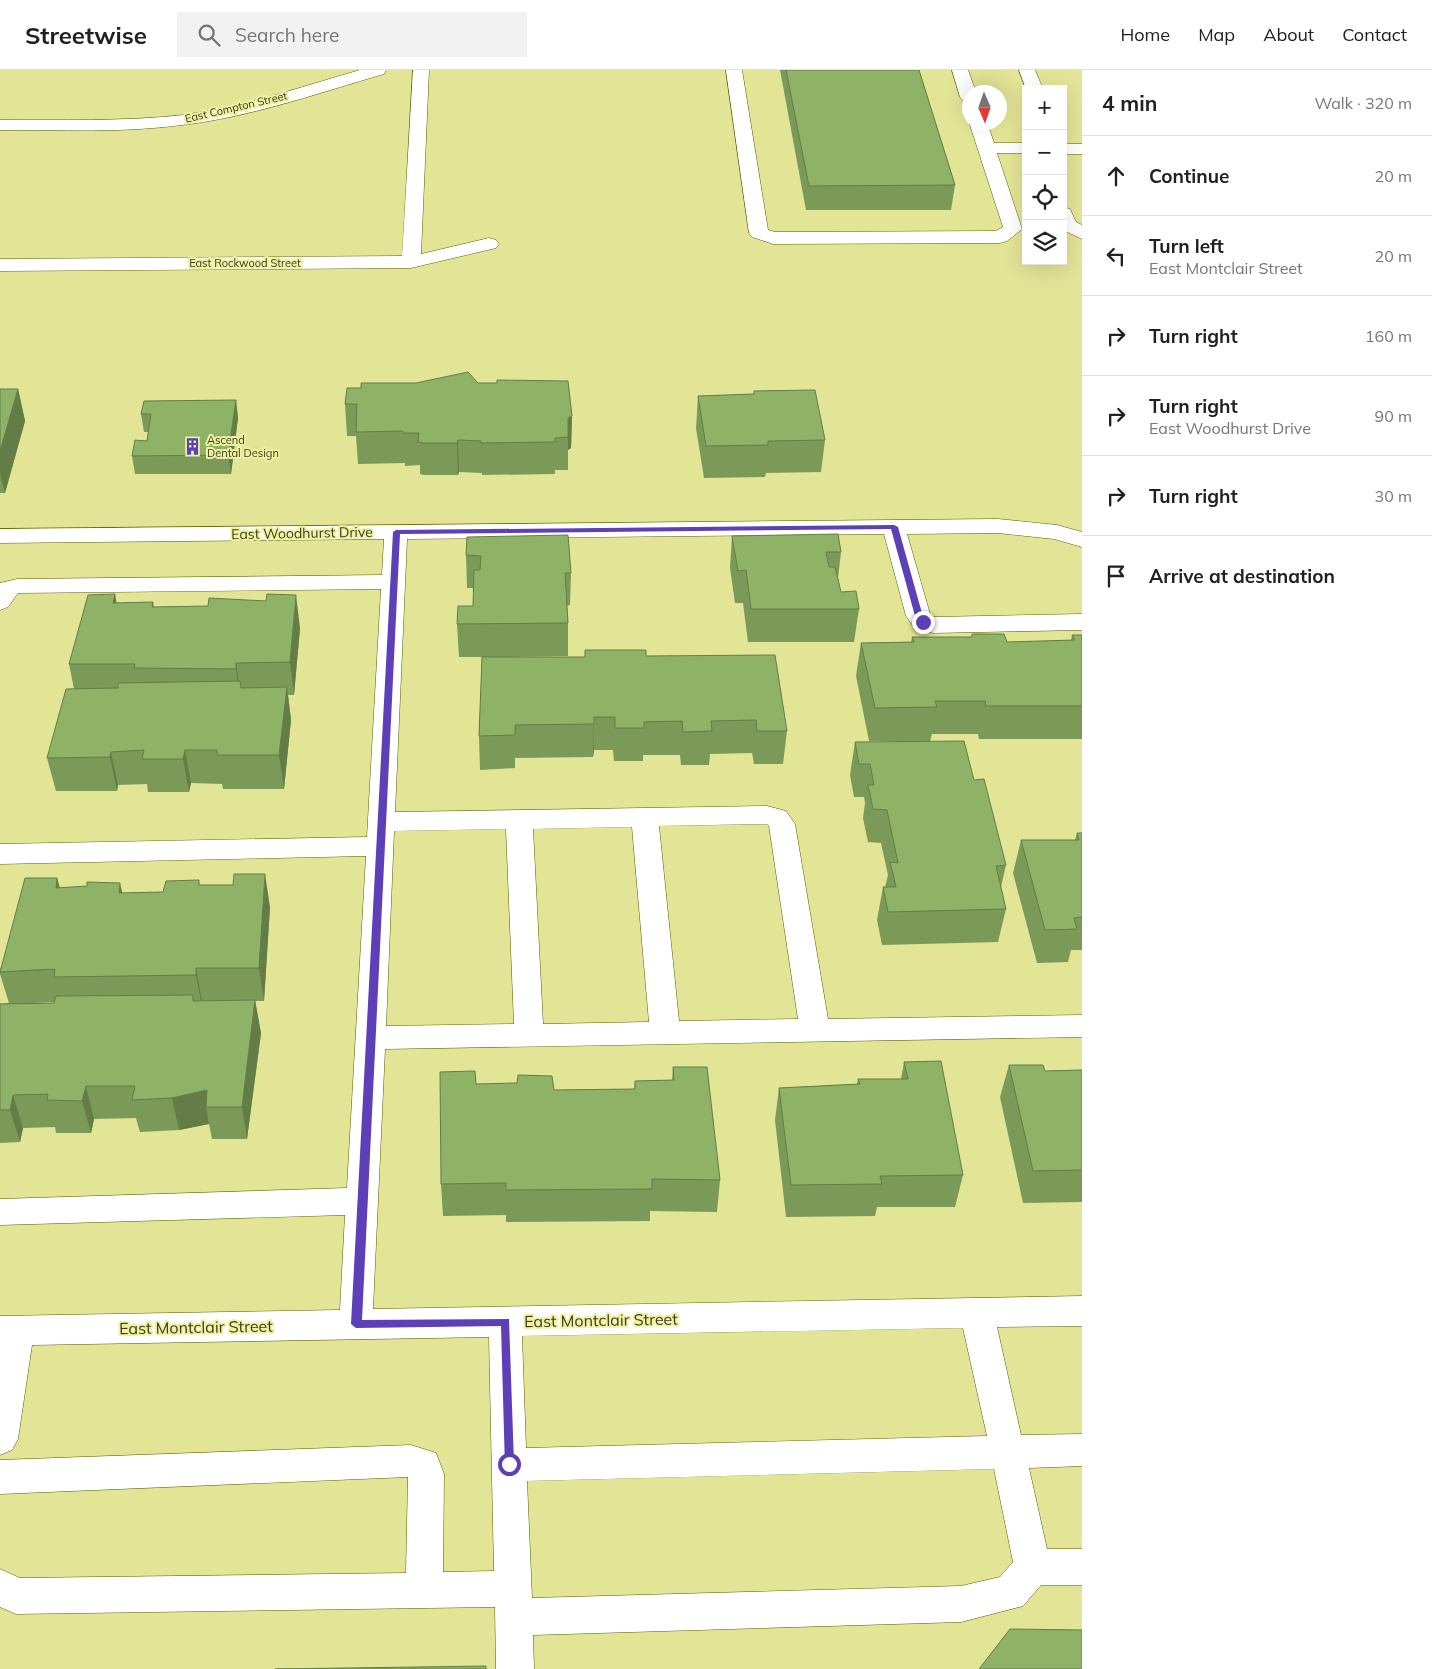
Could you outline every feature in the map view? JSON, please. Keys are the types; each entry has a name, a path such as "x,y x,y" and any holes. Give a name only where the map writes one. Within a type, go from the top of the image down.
{"street":[{"name":"East Compton Street","path":"0,125 140,124 184,119 228,111 378,70"},
{"path":"411,262 421,70"},
{"path":"734,70 759,233 773,238 1000,237 1013,229 981,130"},
{"path":"960,70 966,85"},
{"path":"1027,70 1033,85"},
{"path":"987,148 1022,148"},
{"path":"1067,148 1082,149"},
{"path":"1066,220 1068,225 1082,233"},
{"name":"East Rockwood Street","path":"0,265 411,262 489,244"},
{"name":"East Woodhurst Drive","path":"0,536 998,526 1058,532 1082,540"},
{"path":"894,527 918,616 923,622 933,625 1082,622"},
{"path":"356,1324 396,532"},
{"path":"0,602 6,589 17,586 393,582"},
{"path":"0,854 381,834 520,820 767,815 777,818 782,824 815,1031"},
{"path":"645,818 665,1033"},
{"path":"520,820 529,1035"},
{"path":"371,1038 1082,1026"},
{"path":"0,1212 362,1200"},
{"name":"East Montclair Street","path":"8,1330 1082,1311"},
{"path":"977,1313 1033,1567"},
{"path":"506,1322 515,1669"},
{"path":"0,1439 8,1330"},
{"path":"509,1464 1082,1450"},
{"path":"0,1477 417,1463 423,1465 426,1474 424,1590"},
{"path":"0,1587 16,1596 424,1590 513,1603 961,1604 1010,1594 1033,1567 1082,1566"}],"building":[{"path":"786,70 919,70 955,185 809,186"},
{"path":"468,372 478,383 497,383 497,380 568,381 572,416 568,418 568,437 555,438 555,442 481,443 481,441 458,440 457,443 422,443 418,442 419,433 403,433 403,431 356,432 357,404 345,404 347,388 361,388 361,383 416,383"},
{"path":"0,389 18,389 0,451"},
{"path":"815,390 825,440 768,441 768,445 706,446 698,396 754,394 754,391"},
{"path":"236,400 228,455 132,456 135,440 147,441 151,414 141,414 144,401"},
{"path":"838,534 841,552 826,552 829,567 835,567 841,592 856,591 859,609 751,609 746,570 738,571 732,536"},
{"path":"568,535 571,573 565,573 568,623 457,624 458,606 473,606 474,570 480,570 481,556 466,555 467,537"},
{"path":"115,594 113,603 153,602 152,607 208,606 209,598 266,601 267,594 296,595 290,662 236,663 236,669 134,668 135,664 69,664 88,595"},
{"path":"972,634 1004,634 1007,642 1075,640 1072,635 1082,635 1082,706 986,706 985,701 935,701 937,707 875,708 861,643 914,642 912,637 972,637"},
{"path":"585,650 646,650 646,656 775,655 787,731 757,731 756,720 711,721 712,731 683,732 682,721 644,722 644,728 615,728 615,717 594,717 594,724 515,725 515,735 479,736 482,657 585,657"},
{"path":"240,681 241,688 287,687 279,755 217,755 217,750 185,750 183,759 142,759 144,750 111,752 110,757 47,758 66,689 118,688 118,683"},
{"path":"964,741 974,780 984,779 1006,865 996,866 1006,909 888,912 883,887 896,887 890,862 898,863 887,810 873,809 868,785 874,785 870,764 859,764 855,742"},
{"path":"1077,833 1082,833 1082,917 1074,918 1077,929 1045,930 1021,840 1079,840"},
{"path":"234,874 265,874 259,968 196,968 196,975 54,977 55,969 0,972 25,878 57,878 56,888 87,886 87,882 120,883 119,893 163,892 166,881 199,880 199,885 233,885"},
{"path":"193,995 193,1001 255,1000 242,1107 206,1107 207,1090 172,1098 132,1100 135,1086 86,1086 82,1101 47,1100 48,1094 13,1095 10,1110 0,1110 0,1004 54,1003 56,996"},
{"path":"941,1061 963,1175 880,1176 882,1184 791,1185 779,1088 860,1084 858,1079 908,1079 904,1062"},
{"path":"1009,1065 1043,1065 1045,1071 1082,1070 1082,1170 1033,1171"},
{"path":"673,1067 707,1067 720,1180 652,1179 652,1189 506,1190 506,1183 441,1184 440,1072 475,1071 476,1084 517,1083 518,1075 552,1076 554,1090 635,1089 635,1081 674,1080"},
{"path":"1010,1629 1082,1630 1082,1669 979,1669"},
{"path":"486,1666 486,1669 275,1669"}],"place":[{"name":"Ascend Dental Design","path":"193,446"}],"route":[{"path":"509,1464 506,1322 356,1324 396,532 894,527 918,616 923,622"}]}
